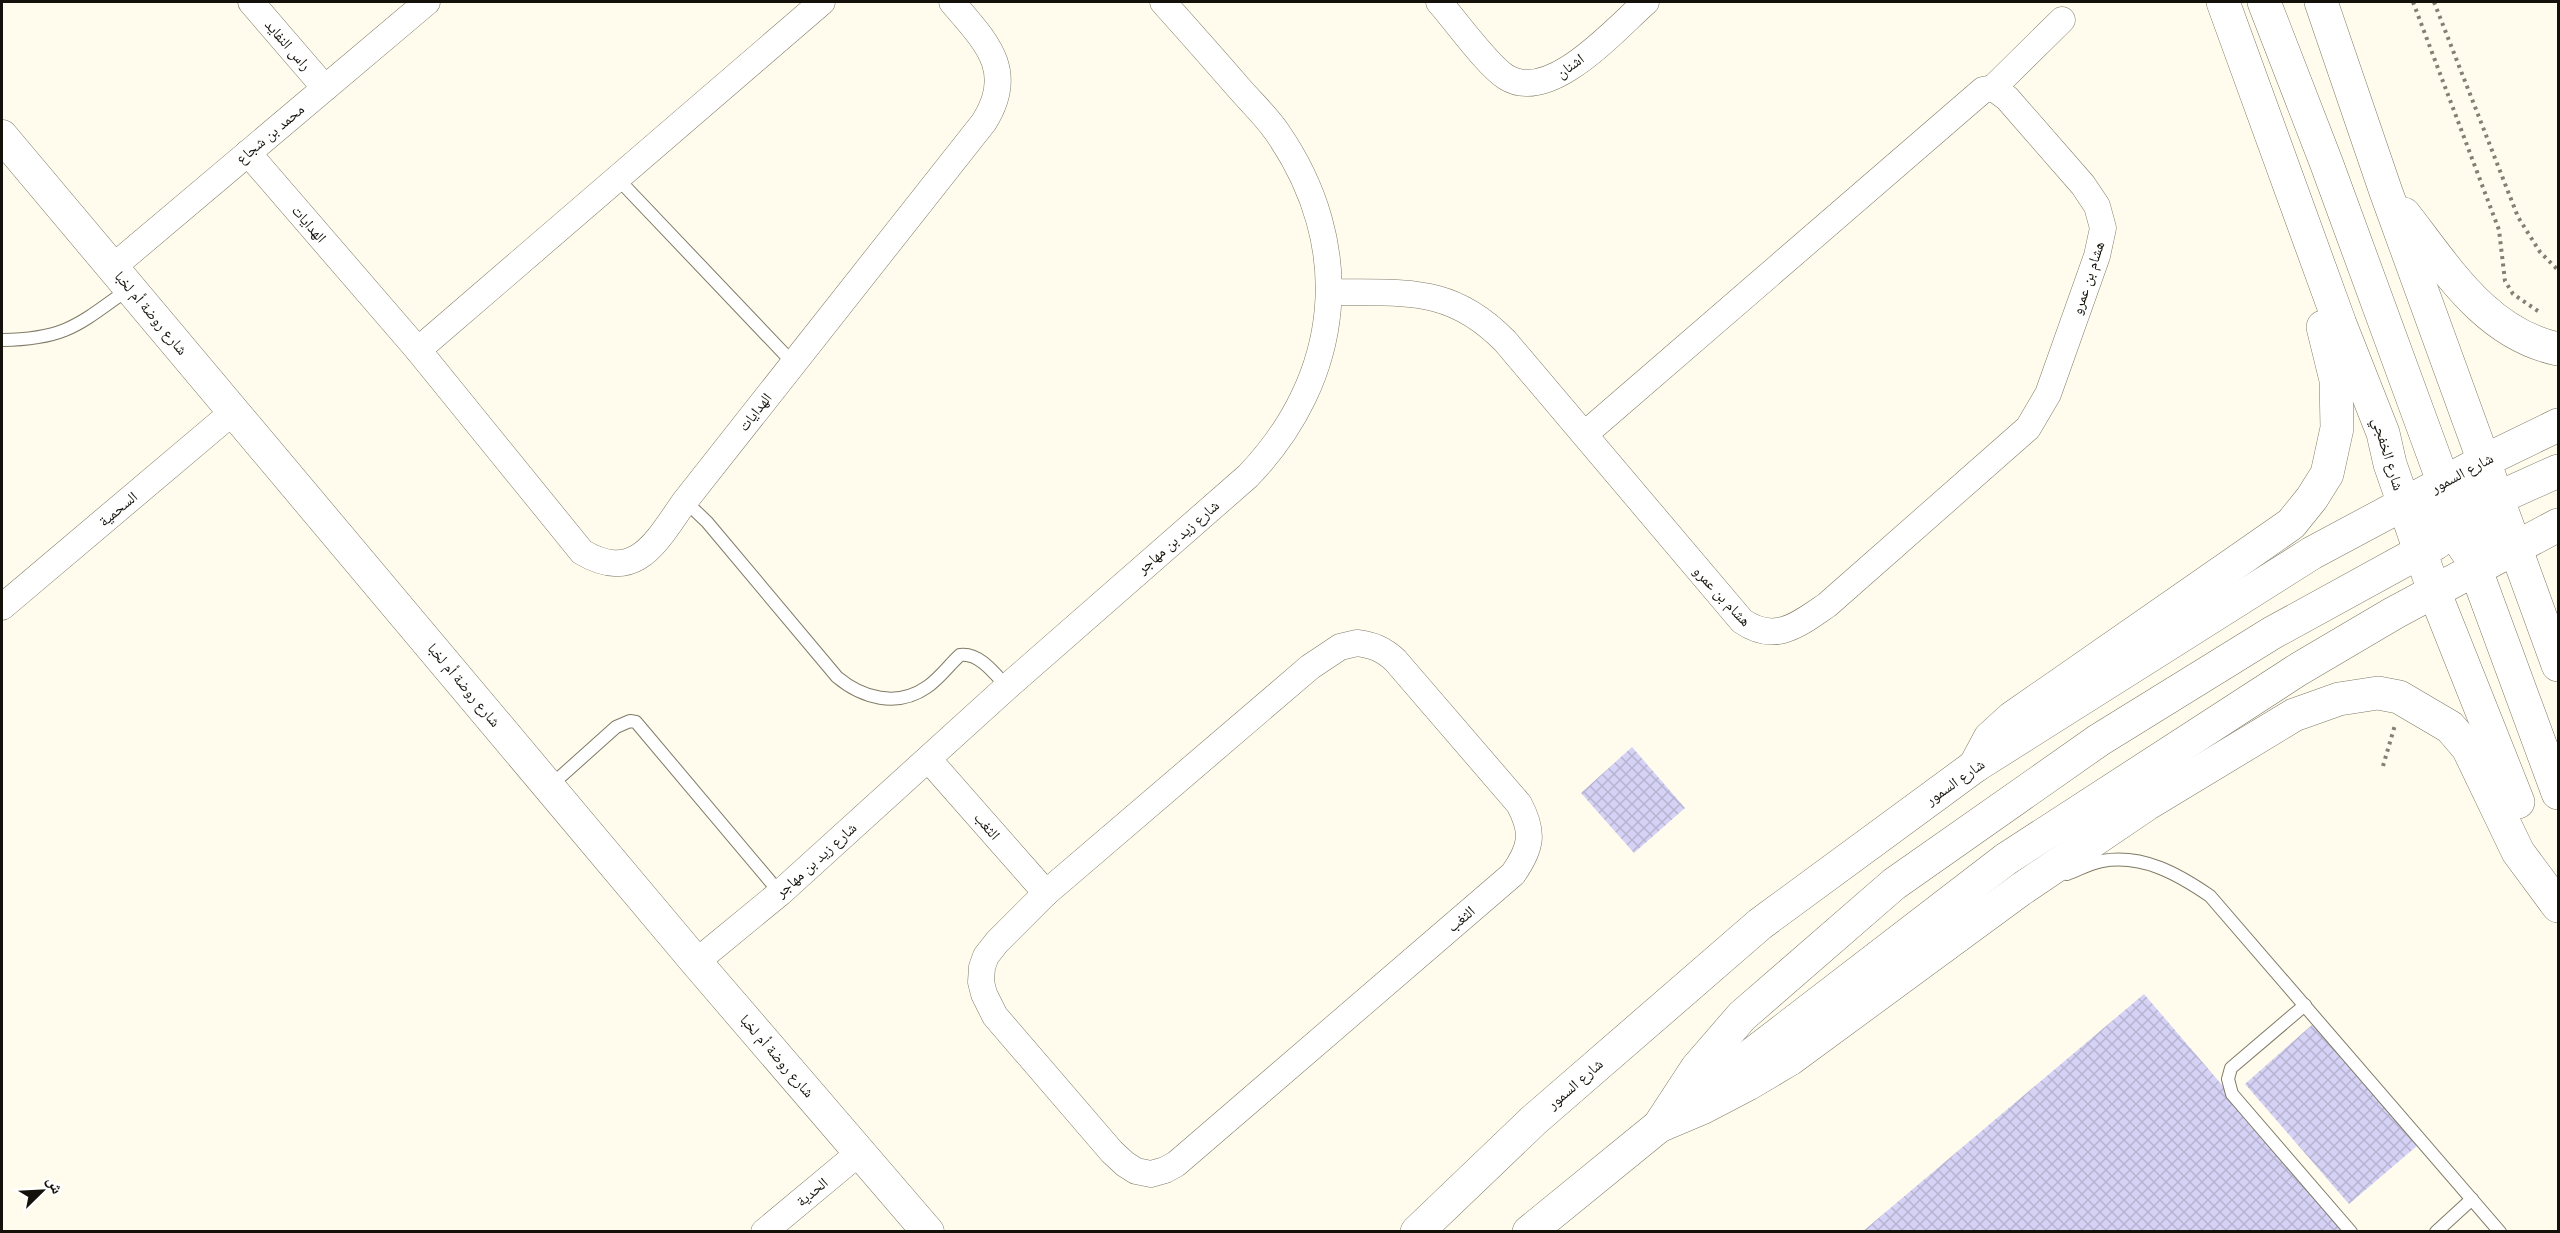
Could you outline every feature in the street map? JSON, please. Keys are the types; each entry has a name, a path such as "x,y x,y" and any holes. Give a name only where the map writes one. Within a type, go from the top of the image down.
{"main road":[{"path":"1975,766 1990,738 2012,718 2291,524 2312,498 2327,474 2337,428 2336,380 2321,318 2203,2"},
{"name":"شارع الخفجي","path":"2223,2 2340,324 2383,433 2390,464 2434,591 2559,905"},
{"path":"2264,2 2330,173 2559,793"},
{"path":"2321,2 2386,192 2559,665"},
{"path":"2386,192 2478,307 2511,331 2538,345 2559,350"},
{"name":"شارع السمور","path":"1417,1232 1534,1120 1760,924 1975,766 2312,553 2484,461 2559,425"},
{"path":"2434,591 2443,563 2478,491 2484,461"},
{"path":"1659,1126 1697,1068 1742,1016 1894,884 2099,740 2272,633 2420,552 2460,527 2498,498 2559,471"},
{"path":"2404,504 2460,527 2516,546"},
{"path":"1529,1232 1659,1126 2006,859 2299,669 2475,568 2559,525"},
{"path":"1659,1126 1704,1107 1790,1059 2020,890 2147,804 2294,715 2339,699 2369,693 2399,697 2450,727 2468,748 2518,852 2559,905"}],"street":[{"name":"راس النفايد","path":"251,2 325,88"},
{"name":"محمد بن شجاع","path":"121,278 248,153 427,2"},
{"path":"418,350 822,2"},
{"name":"الهدايات","path":"248,153 418,350 582,552 612,565 627,563 639,558 666,528 995,106 999,90 996,63 981,36 951,2"},
{"name":"شارع زيد بن مهاجر","path":"696,962 780,893 1007,687 1248,476 1266,458 1296,416 1316,368 1327,317 1329,292 1323,238 1317,213 1297,165 1275,129 1163,2"},
{"name":"اشنان","path":"1439,2 1505,77 1527,83 1548,81 1568,70 1646,2"},
{"path":"1585,434 1974,96 1983,90 1993,88 2062,20"},
{"name":"هشام بن عمرو","path":"1329,292 1437,297 1473,312 1506,341 1742,621 1764,632 1775,632 1797,625 1827,605 2028,428 2048,394 2102,240 2101,214 2091,196 2007,98 1993,88"},
{"name":"شارع روضة أم لخبا","path":"2,136 696,962 928,1232"},
{"name":"السحمية","path":"2,607 234,411"},
{"name":"الثغب","path":"1357,643 1385,650 1395,660 1519,804 1528,821 1530,834 1521,862 1513,874 1176,1164 1151,1174 1136,1171 1112,1152 995,1016 984,994 982,967 986,956 1046,893 1310,667 1340,647 1357,643"},
{"name":"الثغب","path":"929,760 1046,893"},
{"name":"الحدية","path":"764,1232 860,1152"}],"lane":[{"path":"618,179 793,363"},
{"path":"2,340 32,339 58,334 82,323 121,278"},
{"path":"685,501 707,522 837,677 849,687 877,698 899,698 911,695 927,687 960,655 967,654 985,664 1007,687"},
{"path":"549,787 616,727 630,721 636,722 780,893"},
{"path":"2020,890 2102,861 2146,862 2183,878 2210,896 2500,1232"},
{"path":"2305,1005 2231,1068 2228,1079 2232,1094 2351,1232"},
{"path":"2436,1232 2472,1200"}],"path":[{"path":"2413,2 2499,230 2505,281 2513,294 2543,314"},
{"path":"2434,2 2518,217 2540,252 2559,270"},
{"path":"2383,766 2400,709 2409,711 2414,704"}],"building":[{"path":"1632,747 1685,808 1634,853 1581,793"},
{"path":"2144,994 2348,1232 1862,1232"},
{"path":"2313,1024 2418,1145 2349,1204 2245,1084"}]}
